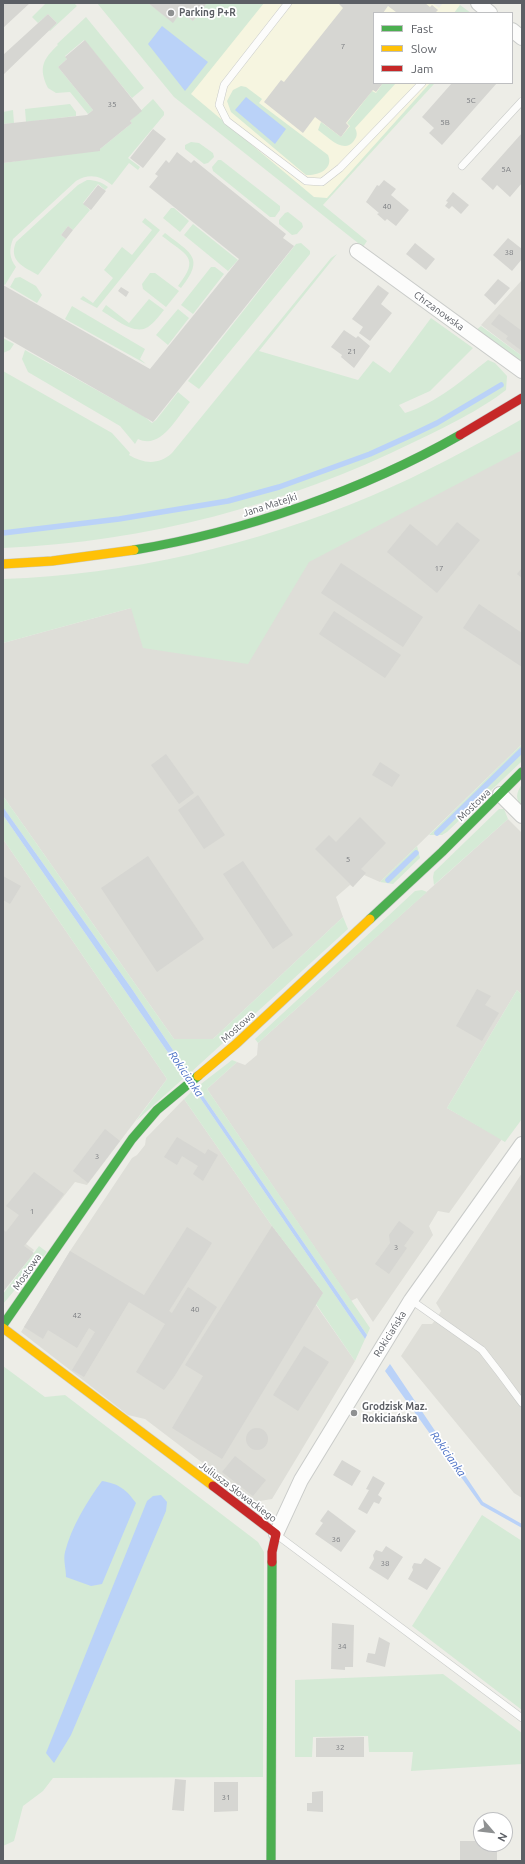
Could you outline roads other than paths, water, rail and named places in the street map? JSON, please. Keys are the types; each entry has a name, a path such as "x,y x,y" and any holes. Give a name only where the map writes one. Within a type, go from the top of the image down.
{"street":[{"path":"513,31 522,38"},
{"name":"Chrzanowska","path":"357,251 522,371"},
{"name":"Jana Matejki","path":"3,564 56,560 127,551 204,535 278,515 347,490 426,454 522,398"},
{"name":"Mostowa","path":"3,1325 136,1134 157,1110 236,1044 351,938 522,772"},
{"path":"500,794 522,816"},
{"name":"Rokiciańska","path":"276,1534 300,1480 411,1300 522,1144"},
{"name":"Juliusza Słowackiego","path":"3,1328 276,1534 272,1552 271,1861"}],"lane":[{"path":"288,3 224,85 219,105 227,121 306,181 322,182 340,168 421,84"},
{"path":"462,166 522,101"},
{"path":"411,1300 482,1350 522,1403"},
{"path":"276,1534 522,1718"}],"water":[{"path":"162,26 208,62 185,91 148,44"},
{"path":"246,97 286,129 275,144 235,110"},
{"name":"Rokicianka","path":"3,807 132,989 189,1074 185,1077 3,815"},
{"path":"197,1087 367,1335 365,1339 194,1089"},
{"name":"Rokicianka","path":"390,1364 483,1502 522,1524 522,1528 481,1505 385,1371"},
{"path":"102,1481 122,1488 136,1503 102,1584 91,1586 66,1577 64,1555 75,1524"},
{"path":"161,1495 167,1502 166,1511 71,1735 54,1763 46,1753 147,1501 153,1496"}],"waterway":[{"path":"3,533 119,519 228,501 279,487 370,454 414,434 437,423 501,385"},
{"path":"437,833 522,750"},
{"path":"388,880 416,853"}],"place":[{"name":"Parking P+R","path":"171,13"},
{"name":"Grodzisk Maz. Rokiciańska","path":"354,1413"}]}
